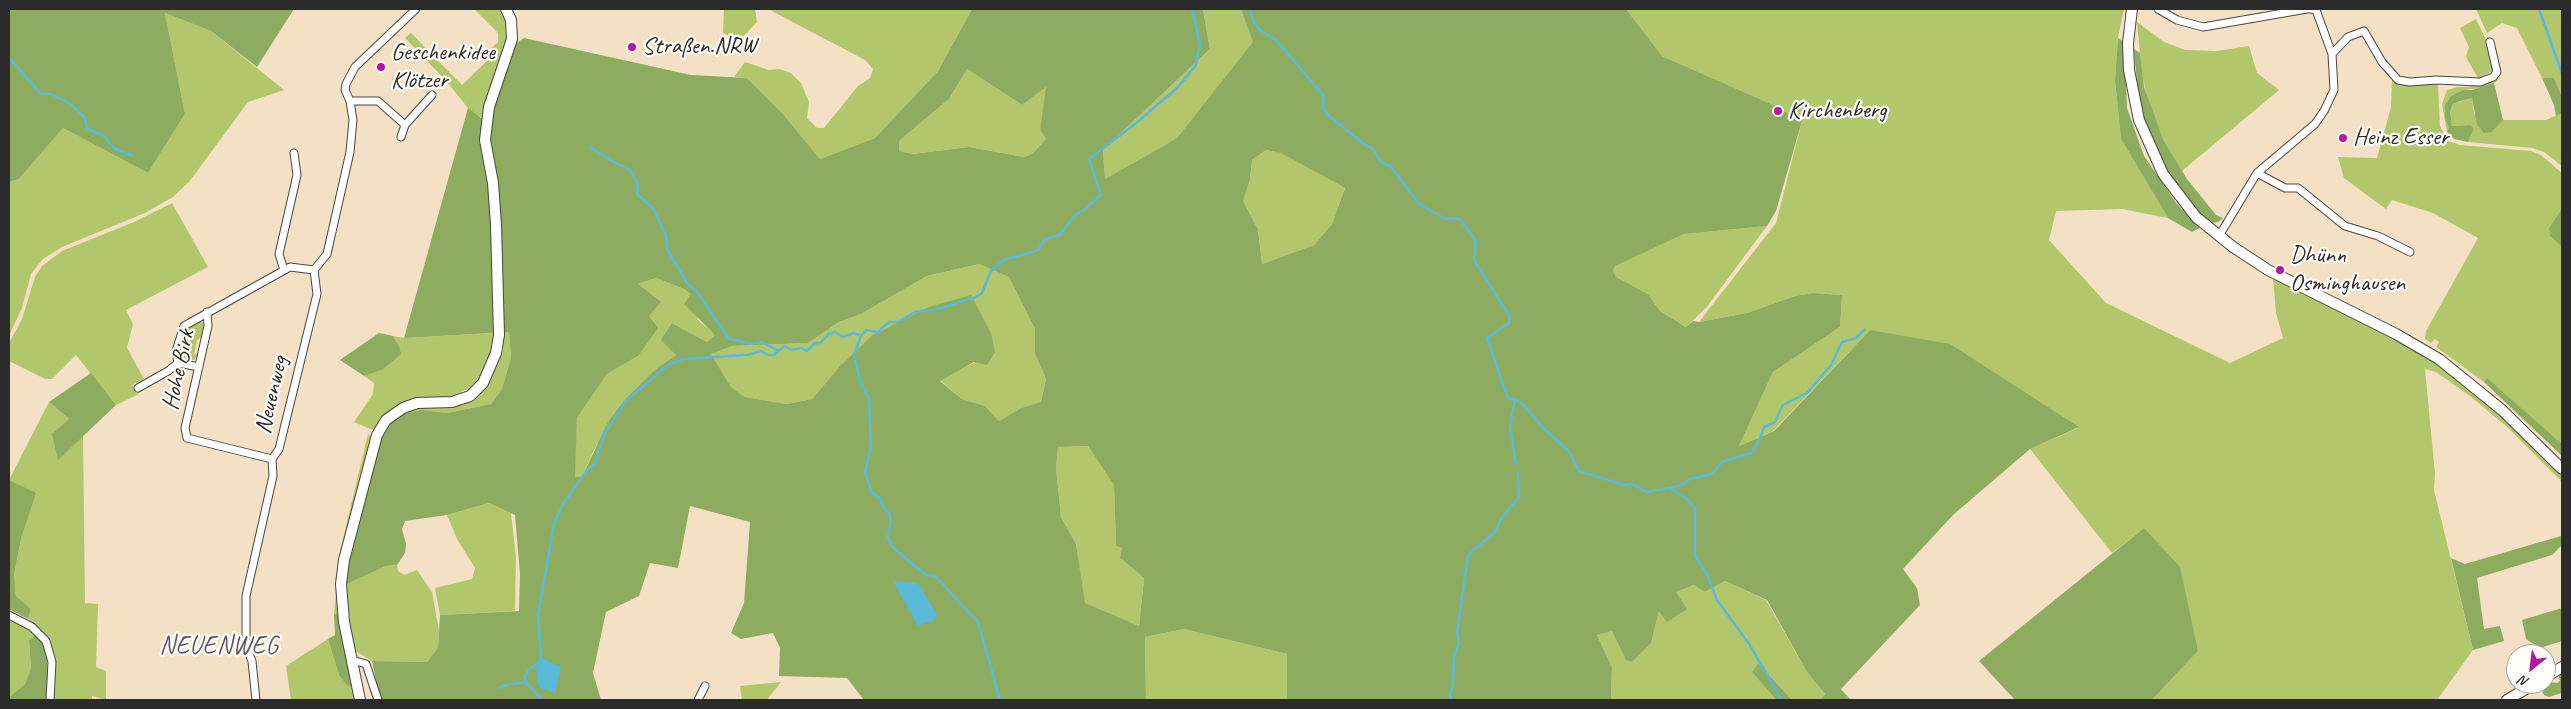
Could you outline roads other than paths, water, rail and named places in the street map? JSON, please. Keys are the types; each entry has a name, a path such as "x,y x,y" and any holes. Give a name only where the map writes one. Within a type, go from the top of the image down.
{"main road":[{"path":"360,700 344,622 341,593 343,568 380,430 390,415 410,405 452,402 470,396 483,383 495,358 498,335 496,225 485,140 487,113 508,55 512,29 511,20 506,9"},
{"path":"2132,9 2128,42 2130,85 2146,141 2173,189 2196,217 2219,236 2268,270 2396,334 2439,359 2489,398 2562,469"}],"street":[{"path":"178,363 176,350 182,329 193,319 284,270 295,266 314,270 327,254 350,152 353,129 350,101 345,90 353,70 416,9"},
{"path":"2158,9 2177,20 2203,28 2312,9 2332,54 2334,90 2324,111 2315,124 2257,173 2219,236"},
{"path":"2332,54 2348,37 2364,31 2382,62 2398,80 2410,82 2436,80 2480,82 2493,77 2497,72 2490,42"},
{"path":"401,137 405,125 432,95"},
{"path":"350,101 378,101 405,125"},
{"path":"284,270 279,254 297,175 294,153"},
{"path":"2257,173 2285,188 2298,188 2344,226 2378,236 2410,252"},
{"name":"Neuenweg","path":"256,700 252,661 246,647 245,602 273,476 272,459 279,449 317,294 314,270"},
{"name":"Hohe Birk","path":"207,312 208,326 185,428 187,438 272,459"},
{"path":"178,363 199,367"},
{"path":"138,388 168,372 178,363"},
{"path":"9,615 39,632 50,651 52,670 50,700"},
{"path":"352,660 366,664 378,700"},
{"path":"698,700 705,686"}],"water":[{"path":"893,581 918,583 937,615 934,620 918,626"},
{"path":"542,658 561,667 555,693 540,688 537,683 536,668"}],"waterway":[{"path":"1000,700 978,622 935,576 926,575 892,547 888,537 891,521 889,513 883,507 880,498 872,493 865,473 871,445 869,399 860,380 854,355 861,336 866,330 878,332 889,322 898,322 915,312 935,310 976,297 982,293 991,271 1005,259 1039,249 1045,239 1060,235 1076,214 1084,210 1101,195 1089,159 1135,124 1177,88 1196,65 1200,44 1192,9"},
{"path":"1250,9 1254,23 1261,31 1276,40 1324,96 1323,107 1328,115 1365,145 1372,148 1382,163 1391,167 1420,205 1446,219 1459,218 1476,241 1474,260 1509,315 1509,323 1487,338 1508,398 1515,400 1510,426 1516,464"},
{"path":"2539,9 2562,73"},
{"path":"9,58 41,94 51,94 71,104 85,118 87,128 104,136 115,149 133,156"},
{"path":"590,147 630,170 638,184 637,194 653,208 666,236 667,249 687,283 698,293 729,339 752,344 762,342 779,351"},
{"path":"1670,488 1679,486 1690,479 1712,474 1722,462 1751,453 1758,443 1764,427 1775,422 1783,405 1807,393 1831,365 1842,342 1856,338 1865,329"},
{"path":"542,700 526,682 525,677 529,669 539,663 541,655 538,616 554,524 563,504 588,469 595,464 604,435 625,402 668,365 683,359 747,355 761,351 768,355 774,355 784,346 792,350 801,348 807,351 815,343 820,343 829,334 835,332 843,337 854,333 861,336"},
{"path":"1516,400 1524,405 1543,428 1569,451 1579,471 1624,485 1632,484 1647,492 1669,488 1686,498 1695,508 1695,556 1707,574 1717,600 1749,644 1782,700"},
{"path":"1451,700 1454,657 1459,644 1457,632 1468,555 1495,532 1501,519 1519,497 1518,473"},
{"path":"512,684 526,682"},
{"path":"498,688 509,684"}],"place":[{"name":"Straßen.NRW","path":"632,47"},
{"name":"Geschenkidee Klötzer","path":"381,67"},
{"name":"Kirchenberg","path":"1778,111"},
{"name":"Heinz Esser","path":"2343,138"},
{"name":"Dhünn Osminghausen","path":"2280,270"}],"district":[{"name":"NEUENWEG","path":"219,646"}]}
